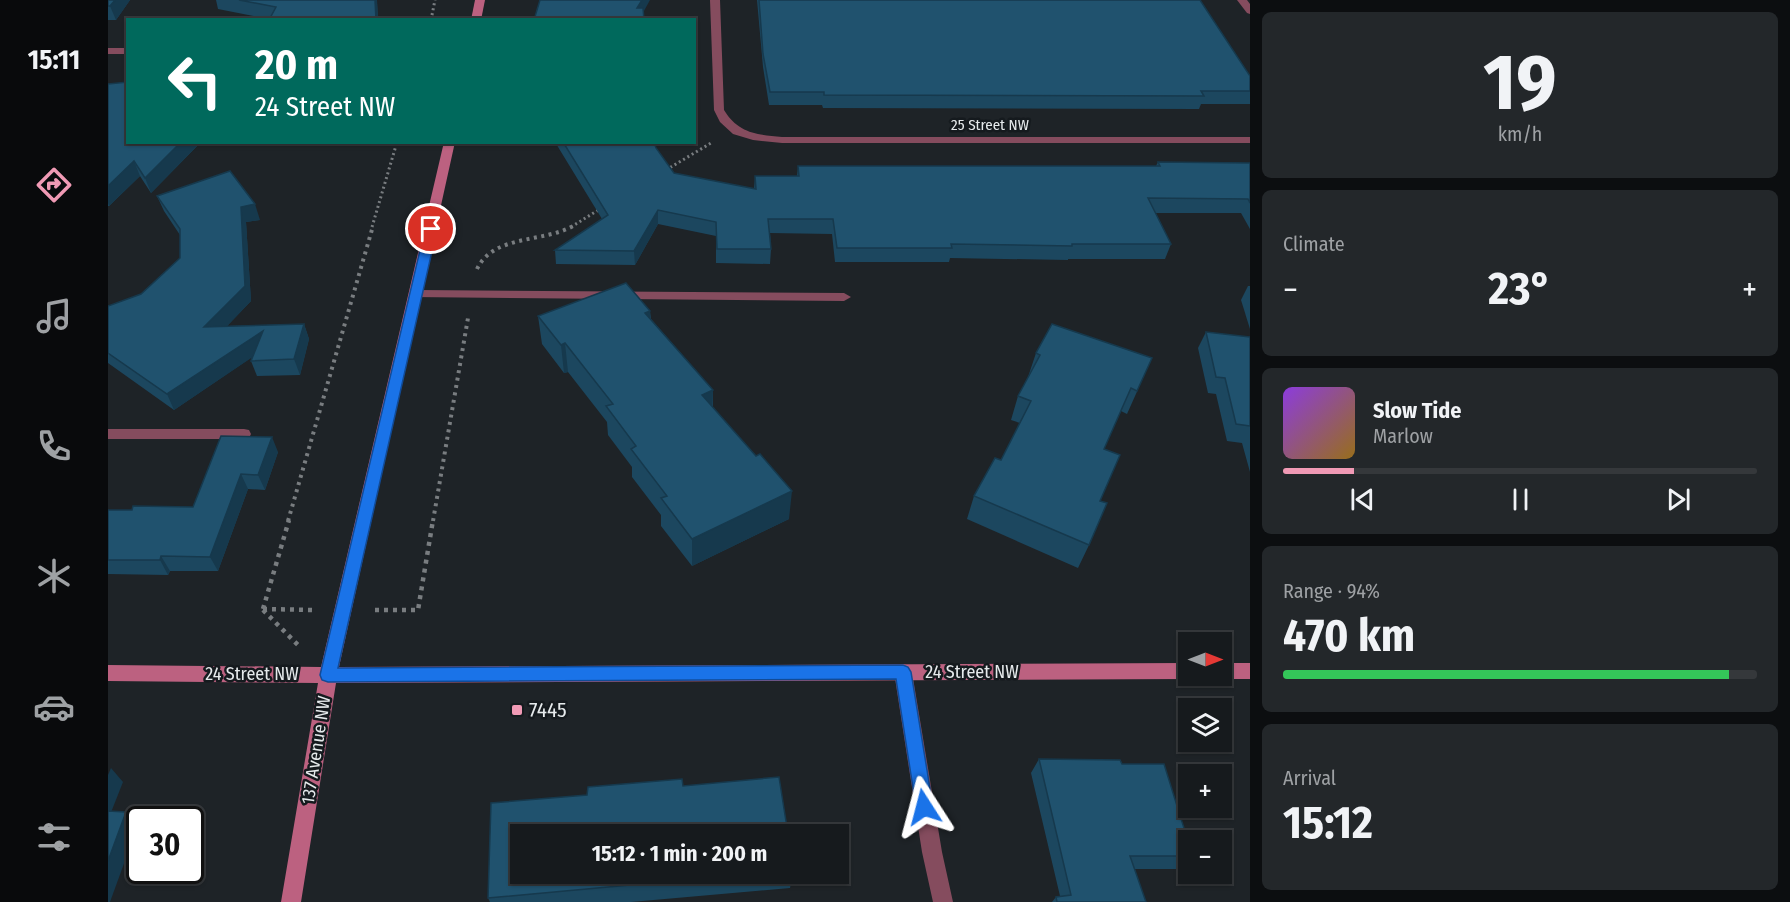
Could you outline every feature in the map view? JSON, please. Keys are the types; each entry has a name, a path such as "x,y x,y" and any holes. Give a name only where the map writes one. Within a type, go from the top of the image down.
{"street":[{"path":"476,18 480,0"},
{"path":"715,0 719,110 723,120 732,130"},
{"path":"1242,0 1250,11"},
{"path":"108,51 126,51"},
{"name":"25 Street NW","path":"732,130 753,137 782,140 1250,140"},
{"name":"137 Avenue NW","path":"291,902 328,675 450,144"},
{"path":"417,294 844,297"},
{"path":"108,434 244,434"},
{"name":"24 Street NW","path":"108,673 328,675 1178,671"},
{"path":"1232,671 1250,671"},
{"path":"903,672 932,852 943,902"}],"path":[{"path":"431,18 435,0"},
{"path":"663,172 732,130"},
{"path":"396,144 263,609 418,610 477,265 492,250 511,243 543,238 564,231 603,207"}],"building":[{"path":"108,0 115,0 108,6"},
{"path":"239,0 375,0 376,18 270,18 276,7"},
{"path":"540,0 642,0 637,8 643,8 644,18 535,18"},
{"path":"759,0 1200,0 1250,76 1250,91 1201,91 1204,96 824,95 824,92 770,92 763,54"},
{"path":"126,82 126,144 179,144 145,178 134,161 108,186 108,84"},
{"path":"564,144 655,144 674,173 756,189 755,176 799,176 798,166 1160,166 1158,162 1250,163 1250,203 1248,199 1148,198 1171,244 1072,244 1072,246 951,244 952,248 837,248 833,219 768,219 771,249 717,249 716,222 658,210 634,251 555,250 608,215"},
{"path":"230,171 255,204 241,207 245,286 204,327 304,324 294,359 251,361 263,331 167,394 108,353 108,306 141,294 180,258 180,229 157,196"},
{"path":"626,283 650,311 645,313 713,390 702,395 756,456 760,454 792,491 692,539 661,498 667,496 631,449 636,446 606,406 613,404 565,343 561,345 538,316"},
{"path":"1052,324 1152,358 1137,391 1131,388 1104,449 1120,455 1100,501 1107,503 1089,545 974,496 995,458 1001,460 1031,401 1018,396 1040,355 1036,353"},
{"path":"1206,332 1250,337 1250,426 1236,424 1225,378 1216,377"},
{"path":"221,436 272,437 258,475 241,474 210,557 161,556 160,560 108,560 108,510 132,510 133,506 193,507"},
{"path":"1039,759 1120,760 1122,764 1164,764 1178,809 1178,818 1181,818 1185,830 1178,830 1178,856 1130,856 1146,902 1057,902 1056,897 1071,895"},
{"path":"779,777 786,824 510,824 510,884 640,884 488,898 491,803 587,795 588,787 682,779 683,786"},
{"path":"108,811 126,812 108,861"}],"place":[{"name":"7445","path":"517,710"}],"route":[{"path":"431,229 328,675 903,672 924,807"}]}
